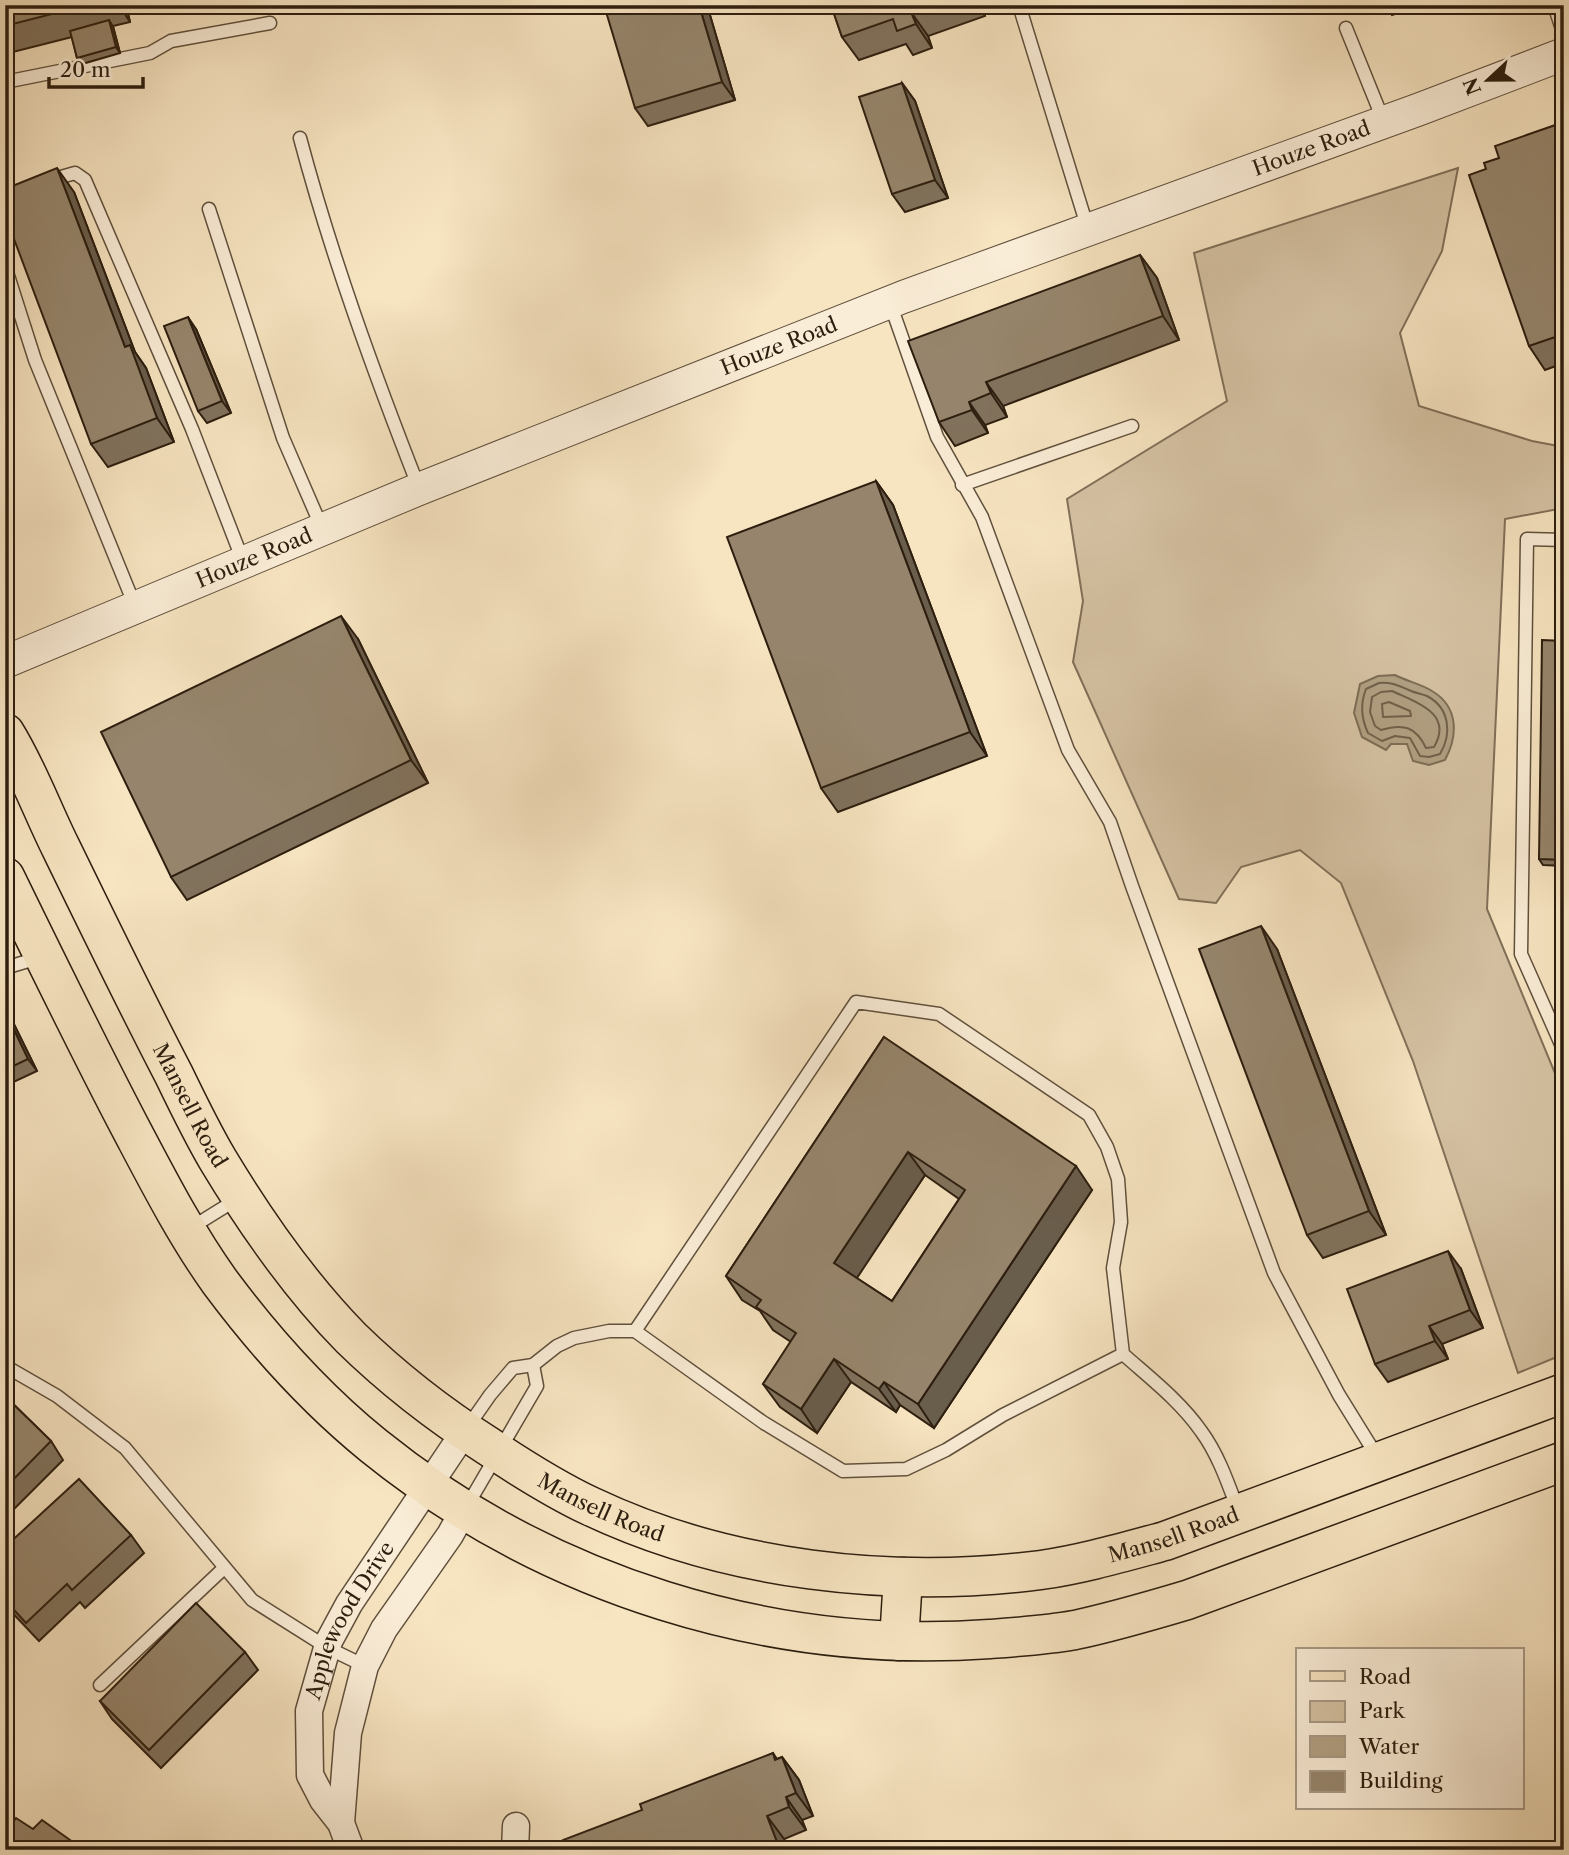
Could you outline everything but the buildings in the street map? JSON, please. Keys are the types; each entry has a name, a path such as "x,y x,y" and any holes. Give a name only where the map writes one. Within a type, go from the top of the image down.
{"main road":[{"name":"Mansell Road","path":"5,733 145,1020 215,1155 240,1197 287,1263 349,1336 395,1380 465,1432 539,1480 642,1528 695,1546 751,1560 804,1569 903,1577 987,1576 1046,1569 1102,1558 1164,1541 1564,1392"},
{"path":"5,877 83,1040 186,1231 219,1280 276,1352 373,1446 428,1486 464,1510 540,1552 612,1584 672,1604 783,1631 846,1639 944,1642 1072,1630 1131,1617 1187,1600 1564,1461"},
{"path":"899,1641 903,1577"}],"street":[{"name":"Houze Road","path":"5,662 419,489 890,303 1564,54"},
{"name":"Applewood Drive","path":"351,1850 341,1823 323,1800 310,1775 309,1712 327,1648 349,1604 465,1432"},
{"name":"Applewood Drive","path":"341,1823 348,1732 365,1666 384,1629 450,1535 464,1510"}],"lane":[{"path":"1019,5 1088,230"},
{"path":"1553,5 1564,35"},
{"path":"5,82 150,53 171,41 270,23"},
{"path":"1346,28 1384,122"},
{"path":"300,138 351,308 419,489"},
{"path":"37,185 58,176 75,173 85,180 192,429 244,561"},
{"path":"209,209 283,438 323,528"},
{"path":"5,267 35,360 135,606"},
{"path":"890,303 937,436 982,517 1068,750 1110,822 1274,1273 1339,1395 1380,1461"},
{"path":"962,485 1132,426"},
{"path":"1564,540 1527,539 1521,954 1564,1051"},
{"path":"5,968 44,957"},
{"path":"635,1331 856,1002 939,1014 1089,1115 1107,1147 1118,1180 1121,1222 1113,1268 1123,1354 1181,1407 1202,1432 1223,1472 1239,1514"},
{"path":"186,1231 240,1197"},
{"path":"465,1432 490,1395 513,1368 533,1365 550,1351 574,1338 609,1331 635,1331 764,1423 843,1471 906,1469 946,1451 1003,1415 1123,1354"},
{"path":"464,1510 537,1386 533,1365"},
{"path":"5,1366 57,1396 125,1448 252,1600 327,1648 365,1666"},
{"path":"100,1685 224,1568"}],"green space":[{"path":"1458,168 1442,251 1400,333 1419,406 1532,441 1564,447 1564,508 1505,519 1487,909 1564,1095 1564,1354 1518,1373 1413,1061 1341,883 1300,850 1241,867 1216,903 1179,899 1073,662 1083,601 1067,499 1227,401 1194,253"}],"water":[{"path":"1395,675 1432,691 1447,705 1454,722 1454,732 1445,760 1429,765 1413,761 1407,744 1391,744 1386,750 1362,737 1354,713 1360,684 1378,676"}]}
